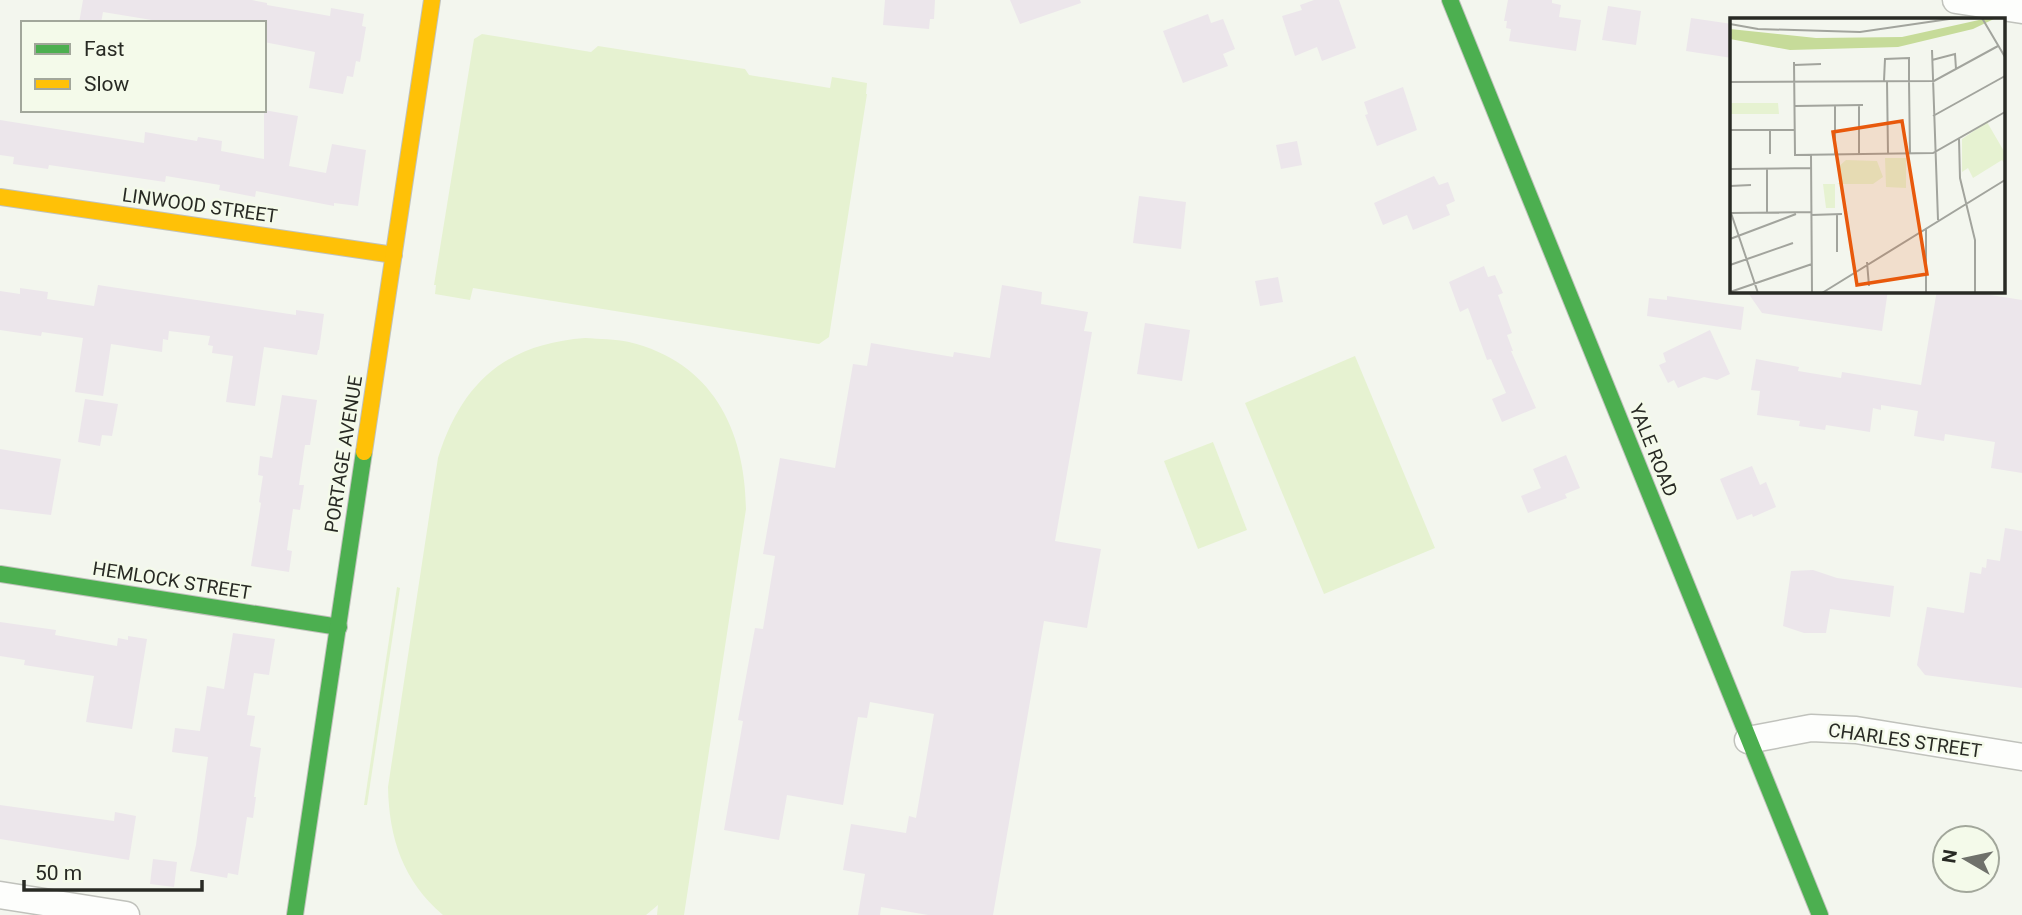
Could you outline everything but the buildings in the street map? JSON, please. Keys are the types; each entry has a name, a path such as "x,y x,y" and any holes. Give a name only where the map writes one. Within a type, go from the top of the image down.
{"street":[{"name":"PORTAGE AVENUE","path":"295,915 432,0"},
{"name":"YALE ROAD","path":"1450,0 1820,915"},
{"path":"1956,0 2022,10"},
{"name":"LINWOOD STREET","path":"0,197 394,256"},
{"name":"HEMLOCK STREET","path":"0,574 338,627"},
{"name":"CHARLES STREET","path":"1748,740 1811,728 1856,730 2022,757"},
{"path":"0,895 126,915"}],"green space":[{"path":"482,34 591,52 598,46 745,69 749,75 830,88 832,77 867,83 829,337 819,344 473,288 470,300 435,294 434,285 474,39"},
{"path":"585,338 629,342 658,352 682,365 702,383 718,403 739,452 744,480 746,509 684,915 657,915 658,905 646,915 443,915 418,888 401,857 391,824 388,787 438,458 460,408 474,388 491,372 532,349"},
{"path":"1355,356 1435,548 1324,594 1245,403"},
{"path":"1213,442 1247,530 1198,549 1164,461"},
{"path":"397,587 400,588 367,805 364,805"}],"traffic: fast":[{"path":"1450,0 1820,915"},
{"path":"295,915 364,452"},
{"path":"0,574 339,627"}],"traffic: slow":[{"path":"364,452 432,0"},
{"path":"0,197 394,255"}]}
